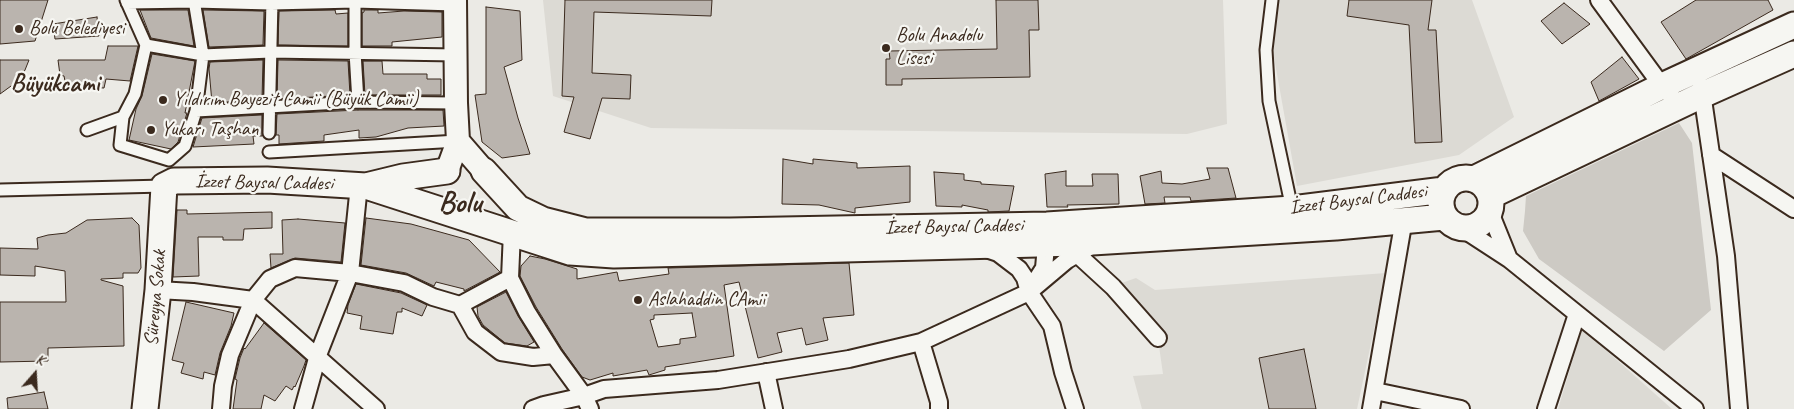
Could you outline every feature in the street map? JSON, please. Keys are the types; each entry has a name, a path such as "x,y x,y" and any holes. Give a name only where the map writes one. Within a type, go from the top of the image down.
{"main road":[{"path":"448,171 458,141 455,3"},
{"path":"1485,196 1662,86 1794,26"},
{"path":"1485,196 1794,54"},
{"path":"458,141 484,171 489,177 492,195 490,204 476,216 467,218 458,216 444,208 439,193 439,184 448,171 454,166 470,164 484,171"},
{"name":"İzzet Baysal Caddesi","path":"164,186 174,181 258,180 362,185 448,171"},
{"name":"İzzet Baysal Caddesi","path":"484,171 518,208 543,220 586,231 1047,234 1099,231 1336,226 1404,219 1454,223"},
{"path":"1465,178 1485,196 1486,220 1472,228 1454,223 1440,203 1444,190 1457,179 1465,178"},
{"name":"İzzet Baysal Caddesi","path":"362,185 570,252 614,255 977,245 1047,234"},
{"name":"Süreyya Sokak","path":"145,409 158,290 164,186"},
{"name":"İzzet Baysal Caddesi","path":"1099,231 1444,190"}],"street":[{"path":"1272,0 1266,50 1269,101 1292,209"},
{"path":"1599,0 1662,86 1691,101"},
{"path":"194,1 203,55 196,111 185,146 169,160 120,145 123,117 135,94 146,45 126,2 194,1 355,1 455,3"},
{"path":"355,1 355,52 358,102"},
{"path":"269,133 272,2"},
{"path":"146,45 203,55 270,52 355,52 456,55"},
{"path":"1700,69 1691,101 1711,155 1726,256 1739,409"},
{"path":"196,111 358,102 456,103"},
{"path":"87,130 123,117"},
{"path":"269,152 458,141"},
{"path":"1711,155 1794,209"},
{"path":"303,409 318,355 350,272 362,185"},
{"path":"0,190 164,186"},
{"path":"1485,196 1509,259"},
{"path":"1371,409 1404,219"},
{"path":"1454,223 1509,259 1695,409"},
{"path":"533,409 544,405 587,403 604,389 718,380 849,359 921,342 1029,292 1077,254 1099,231"},
{"path":"512,232 510,278 527,312 587,403"},
{"path":"1029,292 1044,268 1047,234"},
{"path":"977,245 998,253 1019,269 1025,278 1029,292 1052,326 1074,409"},
{"path":"1077,254 1113,287 1158,338"},
{"path":"221,409 223,386 230,355 253,300 270,279 295,268 350,272 404,284 460,306 475,332 501,352 533,357 554,355"},
{"path":"460,306 510,278"},
{"path":"158,290 194,292 253,300 318,355 371,407"},
{"path":"1546,409 1577,314"},
{"path":"921,342 939,402 939,409"},
{"path":"766,372 774,409"},
{"path":"1374,391 1461,409"}],"shaded area":[{"name":"Bolu Anadolu Lisesi","path":"543,0 1223,0 1227,124 1187,134 651,128 553,96"},
{"path":"1277,0 1472,0 1514,117 1459,155 1297,186 1272,46"},
{"path":"1679,123 1692,143 1711,310 1664,351 1539,259 1523,231 1526,196"},
{"path":"1386,273 1357,409 1142,409 1133,376 1163,374 1158,339 1113,286 1136,278 1155,290"},
{"path":"1582,329 1672,409 1558,409"}],"building":[{"path":"0,0 48,0 35,41 0,44"},
{"path":"565,0 712,0 711,16 594,12 592,73 631,75 630,99 602,98 590,139 564,132 574,97 562,96"},
{"path":"996,0 1038,0 1039,30 1029,30 1030,77 902,79 902,85 886,85 886,59 890,59 889,51 997,49"},
{"path":"1349,0 1432,0 1428,30 1436,30 1442,142 1415,143 1409,25 1347,16"},
{"path":"1696,0 1768,0 1773,10 1686,59 1661,22"},
{"path":"1564,3 1590,24 1562,44 1541,21"},
{"path":"486,7 520,11 522,60 504,67 530,154 502,158 482,142 475,95 486,94"},
{"path":"140,10 188,10 194,46 151,38"},
{"path":"203,10 264,11 263,45 209,47"},
{"path":"335,10 336,14 348,13 348,46 278,45 279,11"},
{"path":"364,10 378,10 378,13 404,11 442,12 442,37 392,42 392,46 362,46 362,13"},
{"path":"97,17 99,36 55,39 53,24"},
{"path":"108,46 138,46 130,81 106,79 104,88 66,86 64,76 60,75 58,60 105,60"},
{"name":"Yıldırım Bayezit Camii (Büyük Camii)","path":"152,54 195,61 185,113 187,113 178,142 171,149 129,140"},
{"path":"1622,57 1639,79 1599,101 1591,82"},
{"path":"0,60 29,60 18,81 0,94"},
{"path":"263,60 262,100 212,103 210,62"},
{"path":"278,60 348,61 350,95 277,99"},
{"path":"363,61 382,61 383,74 427,74 427,79 441,79 441,95 365,95"},
{"path":"358,110 443,110 444,126 408,128 376,137 359,138 359,130 324,135 324,141 279,144 279,135 276,135 277,114"},
{"path":"262,115 262,136 253,136 254,144 193,147 202,118"},
{"path":"783,159 813,164 813,159 857,163 857,168 910,166 910,202 855,208 855,213 819,205 782,204"},
{"path":"1207,168 1228,168 1236,198 1191,201 1190,197 1164,197 1165,203 1145,204 1140,176 1161,171 1162,183 1182,184 1210,179"},
{"path":"1066,171 1066,186 1093,186 1092,174 1118,174 1119,204 1047,207 1045,174"},
{"path":"934,172 964,174 964,180 981,182 981,184 1014,186 1009,211 988,212 988,210 962,205 962,207 936,206"},
{"path":"177,210 187,210 187,214 272,212 272,228 244,229 243,240 223,240 223,237 198,237 199,276 173,277"},
{"path":"132,218 139,225 141,268 138,273 123,273 123,278 101,279 123,286 124,346 48,348 48,361 0,362 0,302 66,302 65,271 35,266 35,276 0,275 0,248 38,249 37,238 66,233 87,220"},
{"path":"366,218 411,224 469,240 500,272 464,291 464,289 436,282 434,286 406,273 361,265"},
{"path":"298,219 345,223 341,262 295,258 271,268 270,254 283,254 282,220"},
{"path":"530,256 577,269 577,279 617,272 619,281 669,274 668,268 849,263 854,315 823,318 828,340 806,345 802,328 777,333 782,352 758,358 739,282 724,285 734,356 665,367 665,370 649,375 647,370 613,376 613,373 590,380 582,377 536,307 520,276 521,266","holes":["692,313 696,337 680,339 680,344 658,347 650,320 654,319 654,315"]},
{"path":"356,284 401,293 427,305 422,316 402,308 402,312 397,312 393,334 360,329 362,316 347,313"},
{"path":"506,292 534,342 527,346 505,343 483,325 478,316 477,307"},
{"path":"186,302 234,313 220,353 215,375 204,372 203,379 181,373 184,363 172,360"},
{"path":"264,323 306,360 304,366 295,387 292,390 286,386 275,401 264,395 261,409 233,409 237,380 235,379 240,358 244,348"},
{"path":"1304,349 1316,409 1269,409 1259,358"},
{"path":"44,392 48,409 8,409 7,398"}],"place":[{"name":"Bolu Belediyesi","path":"19,29"},
{"name":"Bolu Anadolu Lisesi","path":"886,48"},
{"name":"Yıldırım Bayezit Camii (Büyük Camii)","path":"163,100"},
{"name":"Yukarı Taşhan","path":"151,130"},
{"name":"Aslahaddin CAmii","path":"638,300"}],"district":[{"name":"Büyükcami","path":"55,84"},
{"name":"Bolu","path":"460,204"}]}
